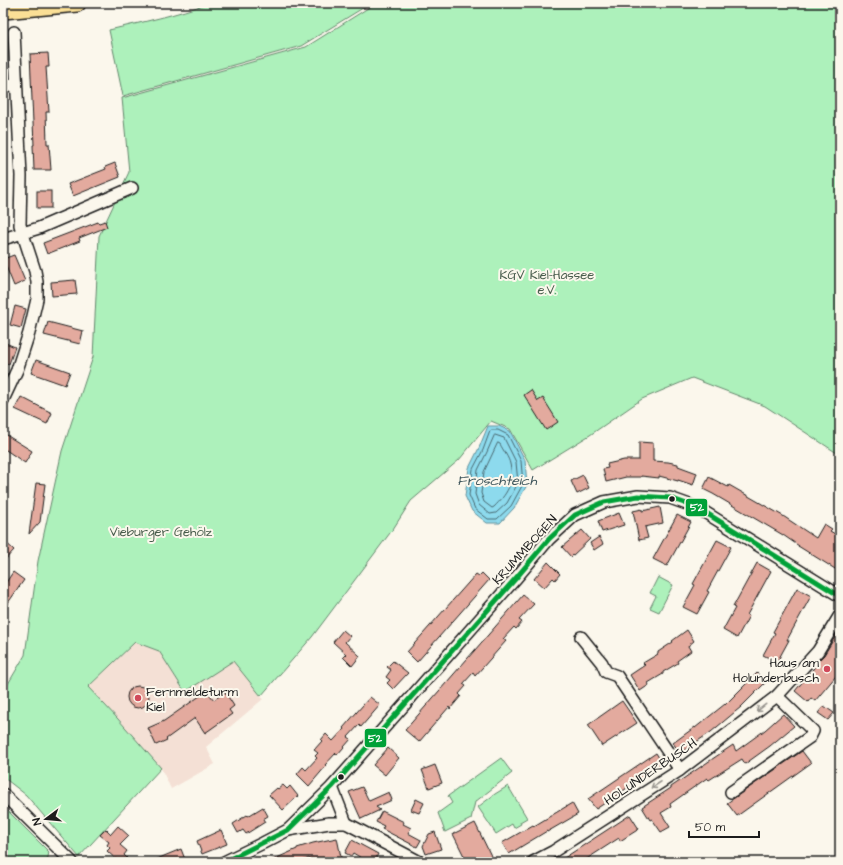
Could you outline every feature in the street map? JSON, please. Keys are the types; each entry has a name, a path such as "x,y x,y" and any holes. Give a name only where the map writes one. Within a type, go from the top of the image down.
{"main road":[{"path":"3,10 77,3"}],"street":[{"path":"3,400 17,370 29,333 37,299 37,282 35,271 20,225 21,176 14,32"},
{"path":"3,86 16,85"},
{"path":"3,239 39,228 132,188"},
{"name":"KRUMMBOGEN","path":"224,862 288,830 332,787 549,539 575,515 604,502 638,496 670,498 698,508 840,596"},
{"name":"HOLUNDERBUSCH","path":"533,862 554,851 680,770 777,696 818,651 840,615"},
{"path":"581,637 602,663 606,672 617,676 680,770"},
{"path":"731,792 810,737 813,731 777,696"},
{"path":"332,787 346,823 420,862"},
{"path":"3,794 72,862"},
{"name":"KRUMMBOGEN","path":"288,830 329,823 346,823"}],"shaded area":[{"path":"134,642 159,651 185,692 232,659 263,699 206,747 215,764 171,789 161,768 118,719 87,688"}],"green space":[{"path":"209,3 371,3 301,46 123,96 109,30 172,15"},
{"path":"376,3 840,3 840,455 765,406 692,378 642,399 590,435 533,470 510,429 491,421 459,460 411,501 393,529 312,637 261,696 233,661 185,692 159,651 135,642 88,687 161,768 79,857 26,795 3,777 3,690 25,655 38,561 62,451 93,357 99,236 129,172 122,98 306,47"},
{"path":"658,577 673,585 659,612 650,608 656,596 650,593"},
{"path":"501,758 512,773 475,802 471,819 445,832 438,813 452,803 448,796"},
{"path":"508,786 527,818 514,828 512,824 496,834 478,807"},
{"path":"3,806 49,852 47,862 3,862"}],"water":[{"name":"Froschteich","path":"488,426 499,426 510,431 525,460 527,485 514,508 500,523 487,523 472,511 465,496 469,468"}],"building":[{"path":"48,53 49,67 46,67 49,112 46,112 47,144 49,144 51,170 34,170 30,54"},
{"path":"115,163 120,177 73,196 68,184 106,169 105,167"},
{"path":"37,191 51,191 51,208 37,208"},
{"path":"105,221 107,227 79,238 80,241 47,254 43,243 98,222"},
{"path":"14,255 25,281 14,286 3,259"},
{"path":"75,280 77,294 52,296 51,282"},
{"path":"15,306 26,309 21,328 10,325"},
{"path":"48,322 83,331 80,344 44,335"},
{"path":"3,342 15,347 9,364 3,362"},
{"path":"36,360 70,372 65,385 31,373"},
{"path":"531,390 538,401 543,398 558,422 546,430 524,395"},
{"path":"21,397 52,413 47,424 15,409"},
{"path":"3,433 32,451 25,463 3,448"},
{"path":"639,442 653,443 653,461 678,464 678,466 697,473 693,485 659,476 659,478 641,476 626,477 606,482 603,469 608,468 607,464 624,460 639,460"},
{"path":"583,475 589,488 577,494 571,481"},
{"path":"709,477 728,487 729,485 783,516 816,538 824,524 832,529 830,531 840,537 840,572 783,535 703,489"},
{"path":"36,483 45,484 40,522 29,534"},
{"path":"660,507 663,523 645,527 648,538 639,540 633,511 642,509 642,511"},
{"path":"619,513 624,525 602,532 598,521"},
{"path":"677,515 691,522 667,566 653,559"},
{"path":"582,530 590,539 571,557 562,547"},
{"path":"599,537 603,544 594,550 590,543"},
{"path":"3,540 14,550 3,562"},
{"path":"717,540 731,547 707,591 709,592 697,614 683,607 695,585 693,584"},
{"path":"548,562 560,574 555,580 553,578 544,588 534,579"},
{"path":"757,563 771,571 747,615 749,616 737,638 723,630 735,608 733,607"},
{"path":"13,572 24,580 3,610 3,587"},
{"path":"482,573 489,580 417,662 407,652 476,574 479,576"},
{"path":"797,588 811,596 777,662 763,655 775,633 773,632"},
{"path":"523,595 534,604 519,620 522,622 516,629 514,627 503,639 506,641 475,676 473,673 463,684 466,686 459,694 461,696 450,709 449,707 419,742 405,730"},
{"name":"Haus am Holunderbusch","path":"840,629 840,679 836,676 815,701 811,698 808,702 795,691 824,655"},
{"path":"343,630 350,636 345,642 360,656 352,666 343,657 346,654 333,642"},
{"path":"687,630 694,641 688,646 691,651 677,661 678,663 648,683 649,685 640,691 630,675 645,665 643,663 658,654 658,652"},
{"path":"393,661 408,673 393,689 387,683 390,680 386,677 391,670 387,667"},
{"path":"757,673 766,682 741,707 711,732 680,753 673,743 725,705"},
{"name":"Fernmeldeturm Kiel","path":"138,686 146,689 149,697 146,705 138,708 130,705 127,697 130,689"},
{"path":"207,691 214,700 225,692 234,706 229,710 232,714 205,733 195,718 166,739 167,740 156,745 148,728 164,721"},
{"path":"370,697 380,705 361,727 359,725 348,737 351,739 337,755 336,753 325,765 326,766 309,786 297,774 303,767 306,770 317,758 315,756 318,753 314,750 326,734 333,741"},
{"path":"622,701 637,723 602,746 588,725"},
{"path":"824,706 834,713 828,720 818,713"},
{"path":"783,714 794,726 770,746 745,764 742,759 709,780 707,778 670,804 671,807 661,813 670,827 661,832 652,819 650,820 642,807 733,745 736,751 765,730"},
{"path":"388,748 399,758 385,775 373,765"},
{"path":"802,751 811,763 737,816 727,803"},
{"path":"656,753 663,764 596,809 588,799"},
{"path":"435,765 442,783 429,788 422,770"},
{"path":"283,785 287,789 290,786 298,796 283,810 269,795"},
{"path":"362,787 369,801 389,792 392,800 376,807 380,810 361,819 349,792"},
{"path":"416,799 424,803 419,813 411,810"},
{"path":"572,803 578,814 509,854 502,843"},
{"path":"263,807 268,816 263,819 265,822 246,834 243,830 238,833 233,824"},
{"path":"382,811 404,822 403,824 411,828 408,833 421,840 417,847 382,829 384,826 376,822"},
{"path":"630,815 639,829 620,841 619,838 582,862 558,862"},
{"path":"475,823 494,862 467,862 453,834"},
{"path":"118,826 129,836 120,845 127,851 124,855 127,858 123,862 119,862 107,851 110,848 107,845 109,842 100,835 106,829 111,834"},
{"path":"221,830 227,844 202,854 197,841"},
{"path":"435,832 441,849 426,854 423,846 429,834"},
{"path":"337,838 341,857 340,862 326,862 326,858 310,861 309,858 300,862 268,862 297,848"},
{"path":"352,840 378,854 374,862 368,862 353,853 351,856 345,853"},
{"path":"181,849 186,862 151,862 164,856"}],"transit line":[{"name":"52","path":"224,862 288,830 332,787 549,539 575,515 604,502 638,496 670,498 698,508 840,596"}],"place":[{"name":"Haus am Holunderbusch","path":"827,669"},
{"name":"Fernmeldeturm Kiel","path":"138,698"}],"park label":[{"name":"KGV Kiel-Hassee e.V.","path":"547,282"},
{"name":"Vieburger Gehölz","path":"161,531"}]}
